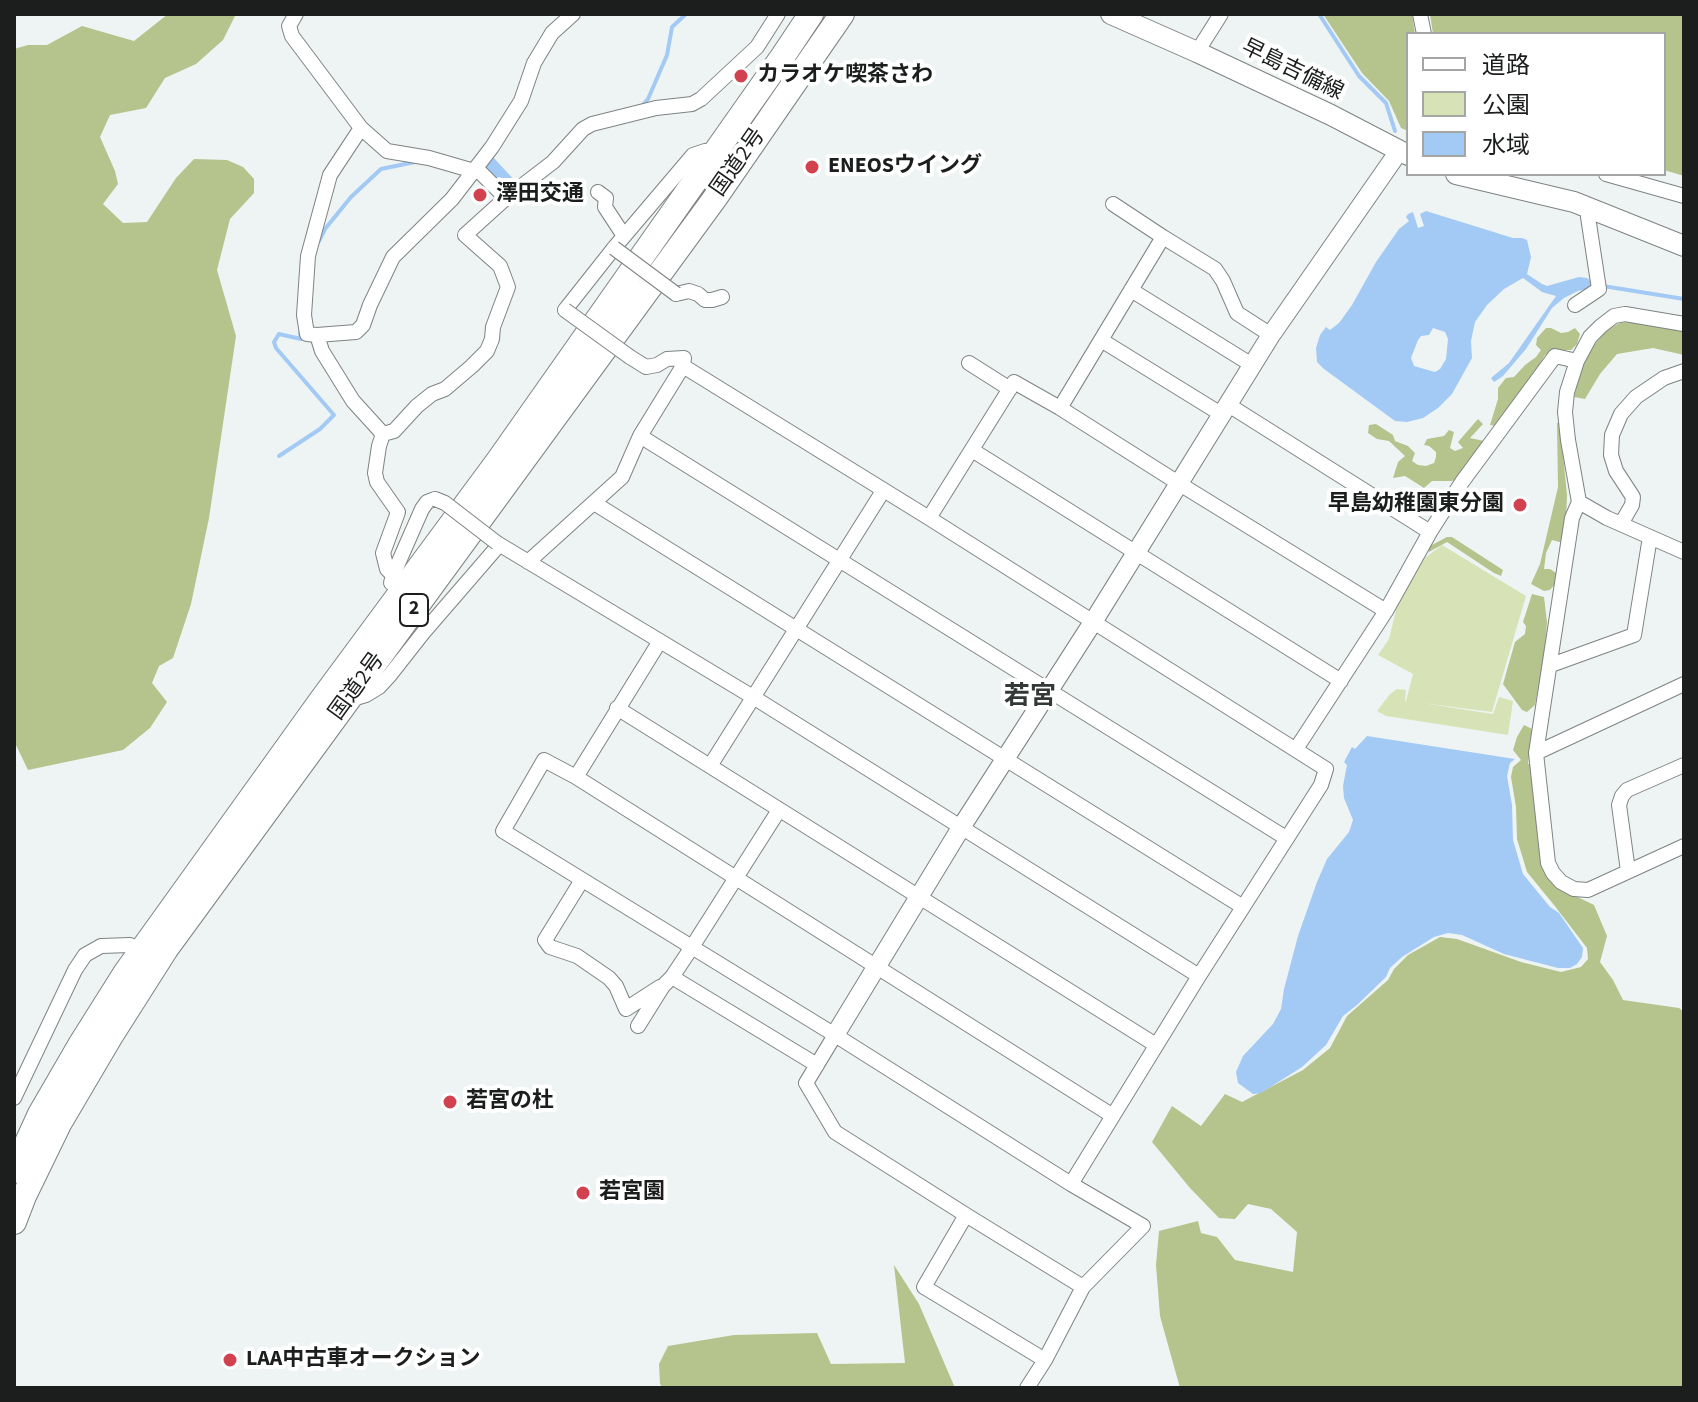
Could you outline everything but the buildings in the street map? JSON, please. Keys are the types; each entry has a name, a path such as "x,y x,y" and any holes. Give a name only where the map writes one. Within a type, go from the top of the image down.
{"highway":[{"name":"国道2号","path":"14,1171 40,1114 141,951 498,461 811,14"},
{"name":"国道2号","path":"14,1222 59,1124 166,949 715,198 842,14"}],"main road":[{"name":"早島吉備線","path":"1111,14 1331,115 1403,153"},
{"path":"1488,178 1589,207 1684,246"}],"street":[{"path":"361,128 330,175 308,256 304,315 307,334 356,332 363,325 393,257 452,199 492,147 521,101 534,63 552,33 573,14"},
{"path":"383,434 394,431 417,406 432,394 445,389 472,366 487,351 492,339 493,327 508,287 500,266 465,235 553,162 583,129 656,108 692,104 701,99 757,47 778,14"},
{"path":"1197,52 1221,14"},
{"path":"292,16 289,26 292,36 361,128 387,151 476,168 506,198"},
{"path":"528,562 622,477 640,436 683,366 684,358 667,359 646,367 565,310 693,155 718,150"},
{"path":"1083,1287 835,1132 806,1083 962,826 1271,335 1403,153"},
{"path":"1613,176 1684,196"},
{"path":"598,192 606,198 605,207 624,236"},
{"path":"1113,204 1215,269 1237,313 1271,335"},
{"path":"1575,305 1599,285 1589,207"},
{"path":"1060,408 1163,237"},
{"path":"614,248 676,294 689,291 705,300 722,297"},
{"path":"1131,290 1252,365"},
{"path":"1684,324 1625,314 1614,316 1590,337 1577,361 1567,392 1565,412 1579,502 1572,518 1536,753 1548,863 1561,882 1574,889 1588,890 1684,846"},
{"path":"317,335 322,351 353,401 383,434"},
{"path":"1101,340 1224,409 1430,532"},
{"path":"1296,749 1386,611 1462,482 1555,356 1577,361"},
{"path":"969,363 1010,389"},
{"path":"683,366 1326,769 1321,785 1071,1184"},
{"path":"1621,524 1633,497 1616,471 1611,455 1612,435 1621,414 1636,397 1664,378 1684,371"},
{"path":"929,518 1014,382 1386,611"},
{"path":"383,434 375,473 382,491 398,512 383,553 387,569 393,575"},
{"path":"640,436 1286,838"},
{"path":"972,450 1341,681"},
{"path":"710,766 883,491"},
{"path":"341,673 343,655 390,587 422,509 427,502 435,499 445,503 498,544 753,697 1199,976"},
{"path":"1579,502 1684,552"},
{"path":"594,503 1243,907"},
{"path":"1551,665 1634,635 1650,537"},
{"path":"349,700 379,687 498,544"},
{"path":"576,777 660,641"},
{"path":"1536,753 1684,684"},
{"path":"617,708 1156,1045"},
{"path":"1027,1388 1083,1287 1143,1226 503,831 544,760 576,777 1113,1116"},
{"path":"1628,871 1619,805 1622,796 1627,790 1684,765"},
{"path":"638,1026 779,810"},
{"path":"582,880 545,940 550,947 577,956 609,978 626,1009 667,981"},
{"path":"14,1098 85,955 101,946 130,945 141,951"},
{"path":"667,981 817,1065"},
{"path":"966,1215 924,1287 1045,1360"}],"green space":[{"path":"168,14 236,14 223,40 196,64 165,78 146,108 110,115 100,137 118,184 103,204 123,223 147,222 176,178 194,159 227,160 243,167 254,179 254,193 230,219 217,270 236,336 209,518 191,604 173,658 159,666 152,683 167,702 150,728 123,750 28,770 14,741 14,49 47,45 82,26 134,41"},
{"path":"1323,14 1412,14 1415,32 1406,32 1406,130 1401,128 1389,101 1362,73"},
{"path":"1430,14 1684,14 1684,176 1666,171 1666,32 1433,32"},
{"path":"1621,322 1684,327 1684,355 1653,348 1617,354 1585,399 1574,397 1580,371 1591,349 1606,331"},
{"path":"1546,328 1561,333 1575,328 1580,334 1577,344 1571,350 1554,350 1545,355 1527,386 1497,426 1490,425 1498,388 1506,378 1514,377 1536,357 1541,350 1536,345 1537,338"},
{"path":"1478,419 1483,424 1470,438 1484,441 1483,449 1461,478 1432,481 1424,488 1405,476 1393,478 1398,462 1405,456 1389,441 1377,439 1368,433 1369,425 1376,424 1415,453 1412,461 1426,466 1434,463 1436,457 1436,452 1424,445 1427,439 1444,436 1449,430 1454,432 1450,448 1455,451 1463,448 1458,442"},
{"path":"1557,423 1560,423 1567,495 1566,519 1563,543 1552,540 1546,553 1544,569 1556,573 1556,583 1550,590 1544,591 1531,584 1540,564 1558,487"},
{"path":"1452,537 1503,570 1501,576 1447,542 1429,552 1428,547"},
{"path":"1442,545 1526,596 1492,712 1422,703 1493,714 1499,697 1513,701 1508,735 1386,716 1377,711 1397,689 1406,690 1406,701 1413,674 1378,655 1389,639 1398,602 1425,558"},
{"path":"1532,594 1544,597 1547,622 1535,705 1527,712 1522,710 1503,684 1515,642 1525,634 1523,622"},
{"path":"1524,725 1532,729 1528,764 1533,763 1537,817 1565,891 1594,905 1607,936 1600,962 1623,1000 1679,1008 1684,1012 1684,1388 1180,1388 1160,1316 1156,1265 1159,1231 1198,1221 1201,1233 1217,1237 1235,1260 1293,1272 1297,1232 1271,1209 1248,1204 1235,1219 1219,1218 1152,1142 1172,1106 1201,1126 1225,1094 1242,1102 1303,1070 1330,1048 1347,1016 1388,980 1408,955 1440,937 1457,939 1521,962 1561,972 1581,967 1588,959 1587,948 1527,872 1517,839 1511,777 1513,767 1521,760 1513,750"},
{"path":"894,1265 919,1304 955,1388 663,1388 660,1384 659,1364 668,1346 734,1335 817,1333 831,1364 905,1363"}],"water":[{"path":"492,156 518,184 512,190 502,190 484,169"},
{"path":"1426,211 1527,240 1531,257 1527,274 1547,286 1579,277 1595,284 1593,288 1564,298 1552,308 1526,349 1494,382 1491,378 1509,363 1556,296 1542,292 1523,278 1504,289 1475,322 1471,341 1472,358 1452,394 1423,418 1395,421 1324,369 1317,362 1316,348 1326,327 1330,330 1339,323 1352,305 1376,262 1399,229 1409,221 1406,217 1408,214 1413,212 1418,228 1424,226 1420,214","holes":["1433,328 1445,332 1448,339 1446,359 1440,369 1435,372 1414,366 1411,358 1421,336 1429,335"]},
{"path":"1367,736 1515,759 1510,763 1507,776 1513,840 1523,874 1550,907 1559,913 1583,948 1582,957 1570,968 1558,968 1504,954 1462,935 1448,933 1434,937 1390,968 1386,977 1343,1016 1326,1045 1302,1067 1261,1093 1253,1094 1238,1083 1236,1072 1243,1056 1273,1024 1281,1009 1298,936 1317,882 1327,859 1349,832 1353,820 1344,798 1347,765 1344,762 1352,747 1355,749"}],"waterway":[{"path":"641,107 648,99 667,55 672,27 686,14"},
{"path":"1319,14 1359,76 1386,103 1395,131"},
{"path":"319,241 351,197 381,169 420,161"},
{"path":"1603,286 1684,299"},
{"path":"279,456 320,429 334,415 276,348 274,342 279,334 301,339 300,333"}],"place":[{"name":"カラオケ喫茶さわ","path":"741,76"},
{"name":"ENEOSウイング","path":"812,167"},
{"name":"澤田交通","path":"480,195"},
{"name":"早島幼稚園東分園","path":"1520,505"},
{"name":"若宮の杜","path":"450,1102"},
{"name":"若宮園","path":"583,1193"},
{"name":"LAA中古車オークション","path":"230,1360"}],"district":[{"name":"若宮","path":"1030,698"}]}
